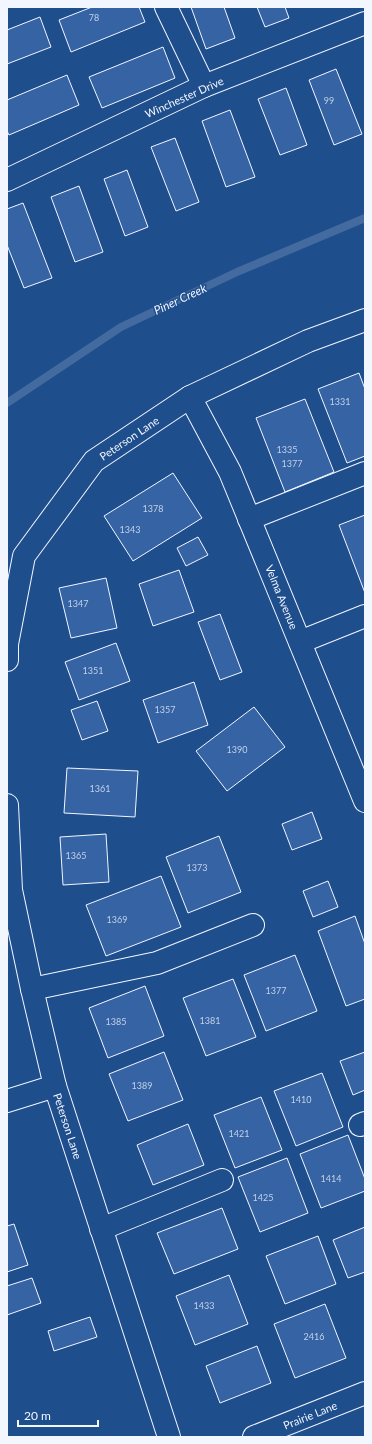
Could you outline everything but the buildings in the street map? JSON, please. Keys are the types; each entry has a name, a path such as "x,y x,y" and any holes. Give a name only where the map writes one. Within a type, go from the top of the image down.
{"street":[{"path":"166,7 204,86"},
{"name":"Winchester Drive","path":"7,180 204,86 365,23"},
{"name":"Peterson Lane","path":"7,660 8,644 24,556 94,461 190,397 308,341 365,320"},
{"name":"Velma Avenue","path":"190,397 230,472 365,801"},
{"path":"249,519 365,473"},
{"path":"300,642 365,616"},
{"name":"Peterson Lane","path":"7,805 11,890 55,1086 169,1437"},
{"path":"32,989 157,963 253,925"},
{"path":"7,1101 55,1086"},
{"path":"101,1229 222,1180"},
{"name":"Prairie Lane","path":"254,1437 365,1393"}],"waterway":[{"name":"Piner Creek","path":"7,403 121,327 237,272 365,218"}]}
